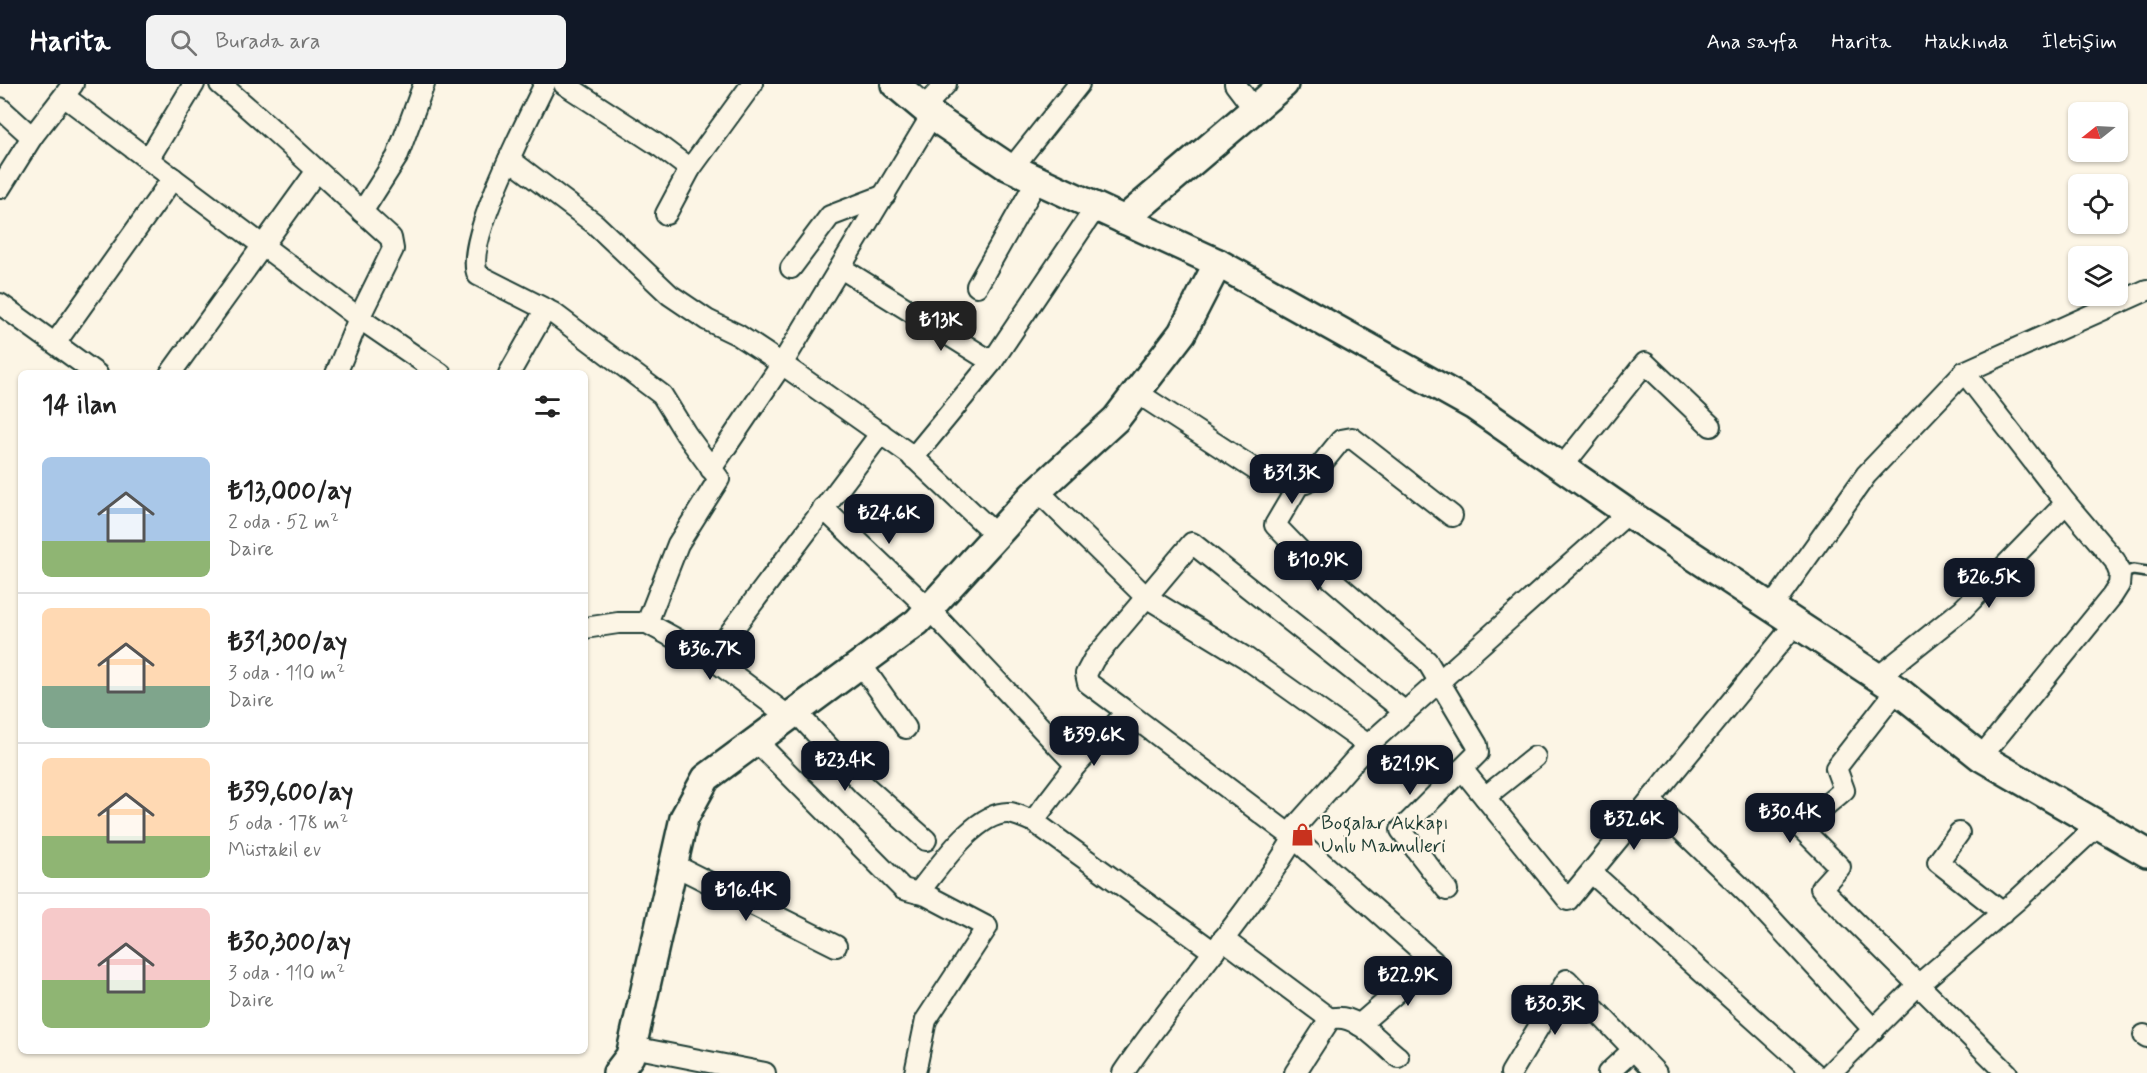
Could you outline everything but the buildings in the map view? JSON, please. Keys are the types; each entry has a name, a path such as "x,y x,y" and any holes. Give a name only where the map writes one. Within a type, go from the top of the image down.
{"main road":[{"path":"895,84 928,112 1012,168 1218,263 1474,406 1628,513 1888,683 1982,757 2097,826 2147,853"},
{"path":"1124,220 1284,84"},
{"path":"617,1073 630,1056 633,1047 684,818 706,778 917,622 1038,491 1116,419 1182,333 1218,263"}],"street":[{"path":"149,158 194,84"},
{"path":"220,84 265,122 316,172 391,238 393,249 359,318 338,370"},
{"path":"362,212 398,157 424,84"},
{"path":"545,84 509,159 488,210 477,249 475,268 478,275 546,309 662,395 719,479 678,544 647,623"},
{"path":"564,84 658,145 690,170"},
{"path":"666,214 690,170 752,84"},
{"path":"711,469 782,364 842,268 885,195 928,112 946,84"},
{"path":"1012,168 1079,84"},
{"path":"1235,84 1254,110"},
{"path":"0,188 32,137 69,90 173,178 359,318 435,370"},
{"path":"0,108 32,137"},
{"path":"509,159 595,224 670,295 707,320 738,335 881,433 913,458 996,535"},
{"path":"173,370 316,172"},
{"path":"56,342 173,178"},
{"path":"977,286 1037,180"},
{"path":"790,268 830,216 885,195"},
{"path":"913,458 992,362 1096,207"},
{"path":"842,268 992,362"},
{"path":"1771,608 1866,475 1964,372 2147,290"},
{"path":"0,304 56,342 92,370"},
{"path":"511,370 546,309"},
{"path":"1562,467 1645,363 1711,426"},
{"path":"1964,372 2066,503 2115,561 2120,574 2119,585 2112,596 1982,757"},
{"path":"1136,392 1259,472 1290,486 1306,483 1341,440 1352,438 1452,516"},
{"path":"711,658 881,433"},
{"path":"1298,486 1275,525 1306,557 1427,661 1476,745 1478,753 1401,830 1447,890"},
{"path":"1038,491 1146,597 1246,658 1368,745"},
{"path":"2007,1073 1821,888 1840,867 1800,827 1844,790 1836,768 1888,683 1964,609 2066,503"},
{"path":"823,508 929,609 1076,765"},
{"path":"1123,1073 1160,1019 1219,946 1291,836 1368,745 1628,513"},
{"path":"1359,1025 1433,961 1291,836 1088,683 1086,674 1094,659 1192,543 1404,711"},
{"path":"588,628 618,623 647,623 711,658 791,714 864,785 926,840"},
{"path":"1462,770 1568,900 1796,623"},
{"path":"860,663 906,728"},
{"path":"1033,821 1076,765 1127,712"},
{"path":"755,740 903,889 918,893 987,927 926,1020 915,1073"},
{"path":"1485,797 1535,757"},
{"path":"1651,801 1751,897 1874,1030"},
{"path":"918,893 972,830 988,818 1010,813 1033,821 1330,1019 1340,1017 1359,1025 1398,1057"},
{"path":"1840,1070 1874,1030 1918,985 2002,913 2097,826"},
{"path":"1959,833 1938,862 2002,913"},
{"path":"674,865 836,946"},
{"path":"1592,873 1814,1073"},
{"path":"1511,1073 1568,980 1656,1073"},
{"path":"1294,1073 1330,1019"},
{"path":"633,1047 761,1073"},
{"path":"1608,1073 1633,1050"}],"lane":[{"path":"2120,574 2133,570 2147,572"}],"place":[{"name":"Bogalar Akkapı Unlu Mamulleri","path":"1303,834"}]}
